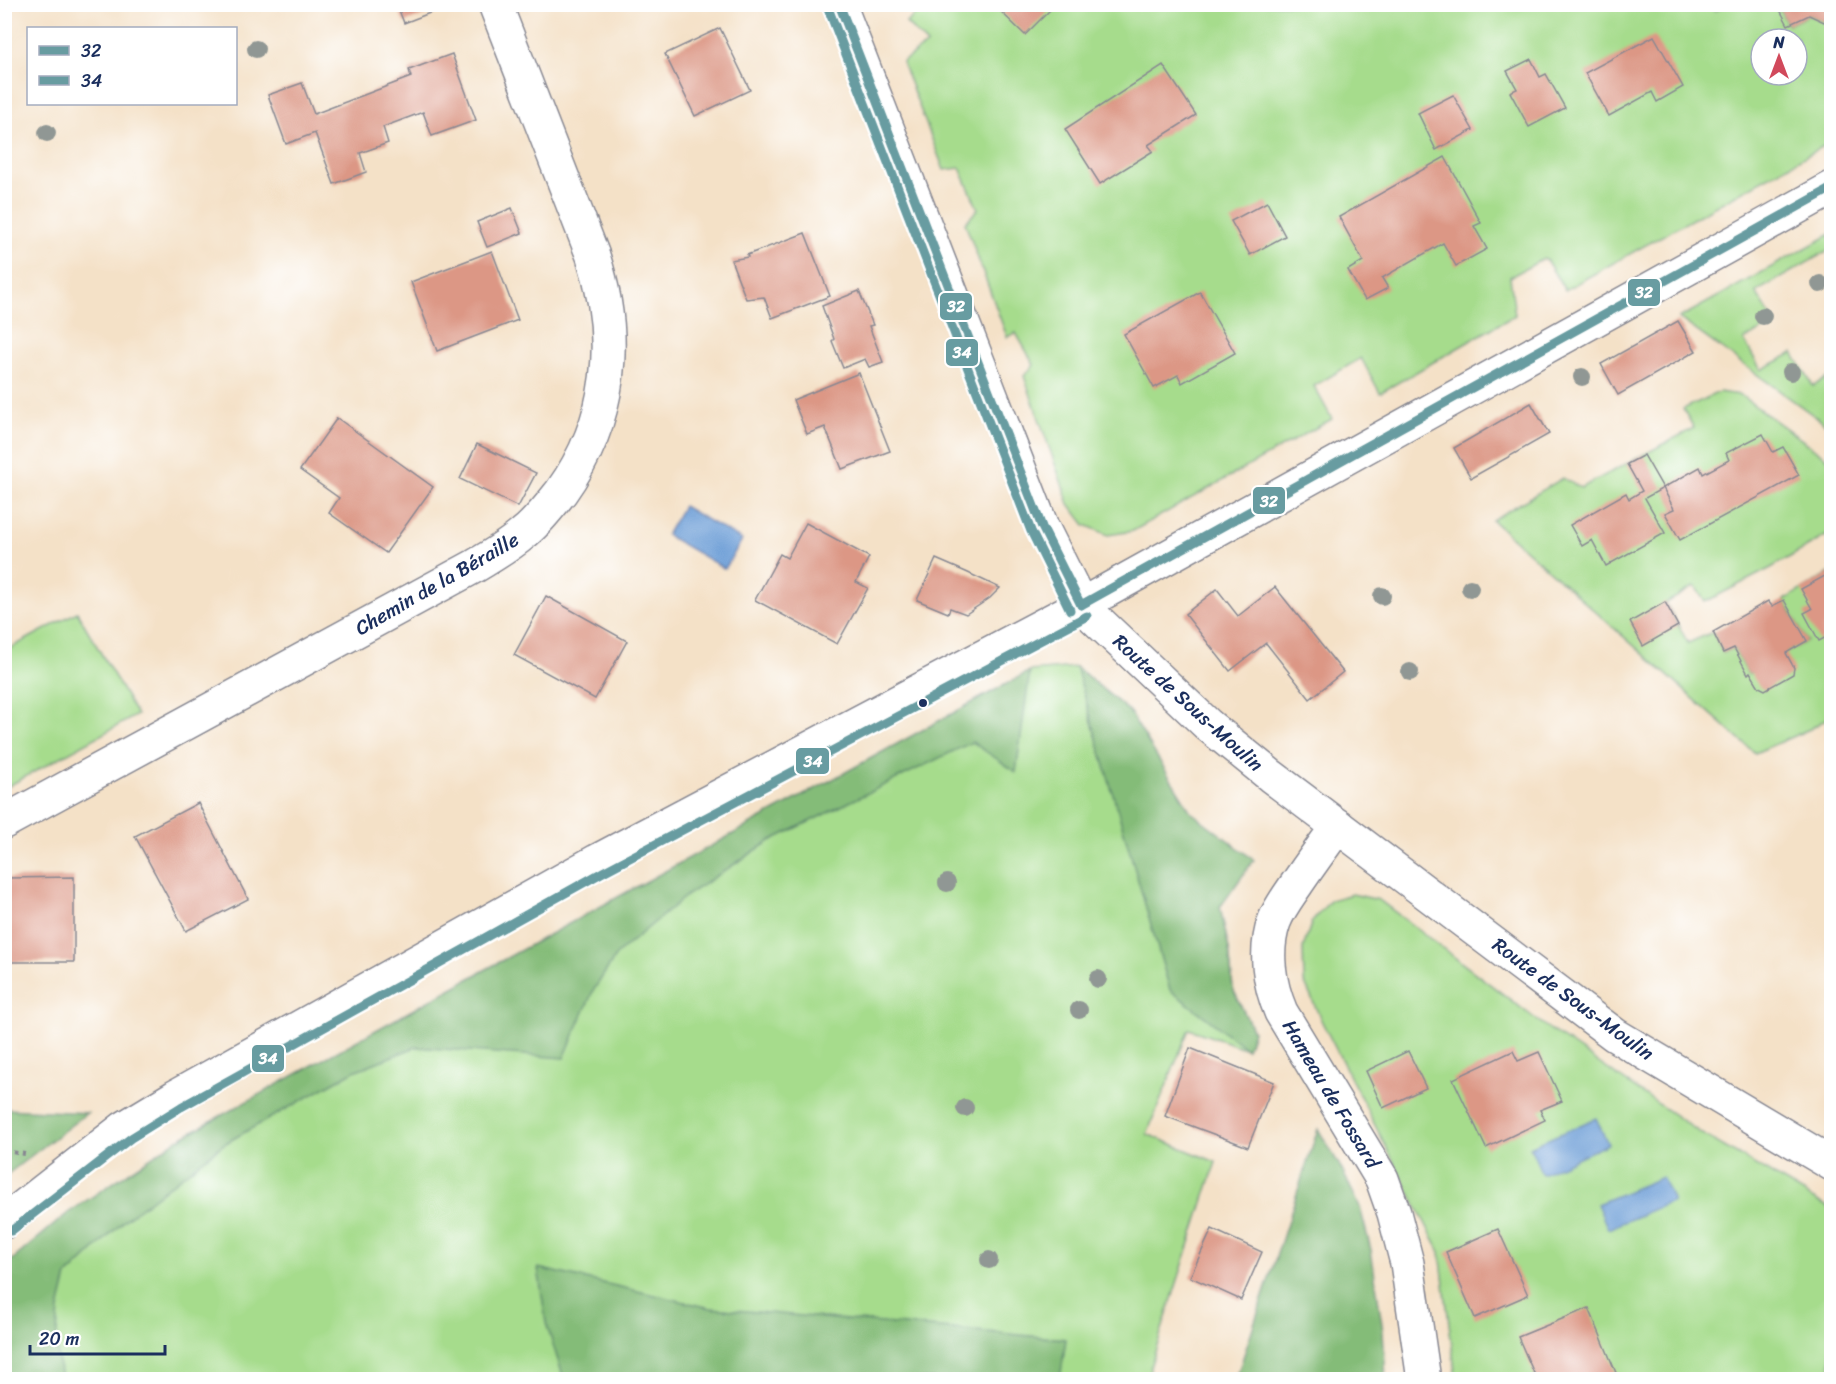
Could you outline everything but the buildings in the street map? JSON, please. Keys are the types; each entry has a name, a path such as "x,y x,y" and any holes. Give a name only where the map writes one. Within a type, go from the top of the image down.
{"main road":[{"name":"Chemin de la Béraille","path":"4,822 503,549 526,532 552,503 583,458 600,410 607,376 608,339 604,299 593,256 495,4"},
{"name":"Route de Sous-Moulin","path":"839,4 1042,527 1081,605 1208,725 1615,1035 1832,1164"},
{"path":"4,1222 124,1128 176,1097 597,861 1081,605 1832,188"},
{"name":"Hameau de Fossard","path":"1338,826 1275,920 1270,939 1269,961 1273,993 1281,1012 1382,1179 1394,1213 1407,1263 1424,1380"}],"green space":[{"path":"1711,4 1715,11 1726,5 1777,5 1788,25 1809,15 1824,22 1831,18 1831,142 1565,290 1545,258 1510,277 1515,315 1380,393 1361,358 1314,386 1332,419 1133,531 1108,535 1085,525 1069,504 1024,376 1034,365 1016,333 1007,337 965,223 978,209 960,168 944,170 902,62 927,44 906,23 925,5"},
{"path":"1831,234 1831,249 1756,292 1775,323 1744,340 1761,370 1793,353 1813,386 1831,376 1831,428 1679,318"},
{"path":"1719,392 1740,395 1831,461 1831,533 1771,568 1705,602 1695,586 1666,603 1688,643 1713,632 1723,653 1734,648 1748,674 1807,641 1784,600 1831,572 1831,716 1812,728 1755,753 1492,520 1563,478 1581,488 1694,428 1683,409"},
{"path":"77,612 137,715 5,788 5,651"},
{"path":"1076,667 1129,711 1229,949 1233,989 1253,1031 1247,1049 1189,1029 1147,1134 1216,1162 1150,1367 1149,1379 5,1380 5,1266 68,1213 177,1140 1030,671"},
{"path":"1076,667 1129,711 1191,812 1254,860 1220,907 1229,949 1233,989 1253,1031 1247,1049 1170,990"},
{"path":"1030,671 1016,772 972,742 770,841 687,895 617,954 593,991 564,1058 416,1047 354,1071 224,1144 126,1219 67,1276 59,1309 56,1343 61,1379 5,1379 5,1266 68,1213 177,1140"},
{"path":"1352,894 1379,900 1545,1026 1702,1134 1831,1209 1831,1379 1456,1379 1440,1252 1322,1022 1304,981 1303,948 1312,921 1331,900"},
{"path":"5,1109 87,1113 5,1176"},
{"path":"1318,1129 1340,1166 1360,1207 1371,1250 1383,1331 1386,1379 1236,1379"},
{"path":"538,1268 711,1308 1066,1339 1060,1379 564,1379 546,1323"}],"water":[{"path":"683,506 742,540 725,569 666,535"},
{"path":"1596,1118 1608,1144 1542,1174 1530,1147"},
{"path":"1662,1177 1673,1201 1608,1229 1597,1204"}],"transit line":[{"name":"32","path":"839,4 1042,527 1081,605"},
{"name":"34","path":"828,8 1031,531 1070,610"},
{"name":"32","path":"1081,605 1832,188"},
{"name":"34","path":"11,1231 131,1138 181,1107 603,872 1087,616"}]}
